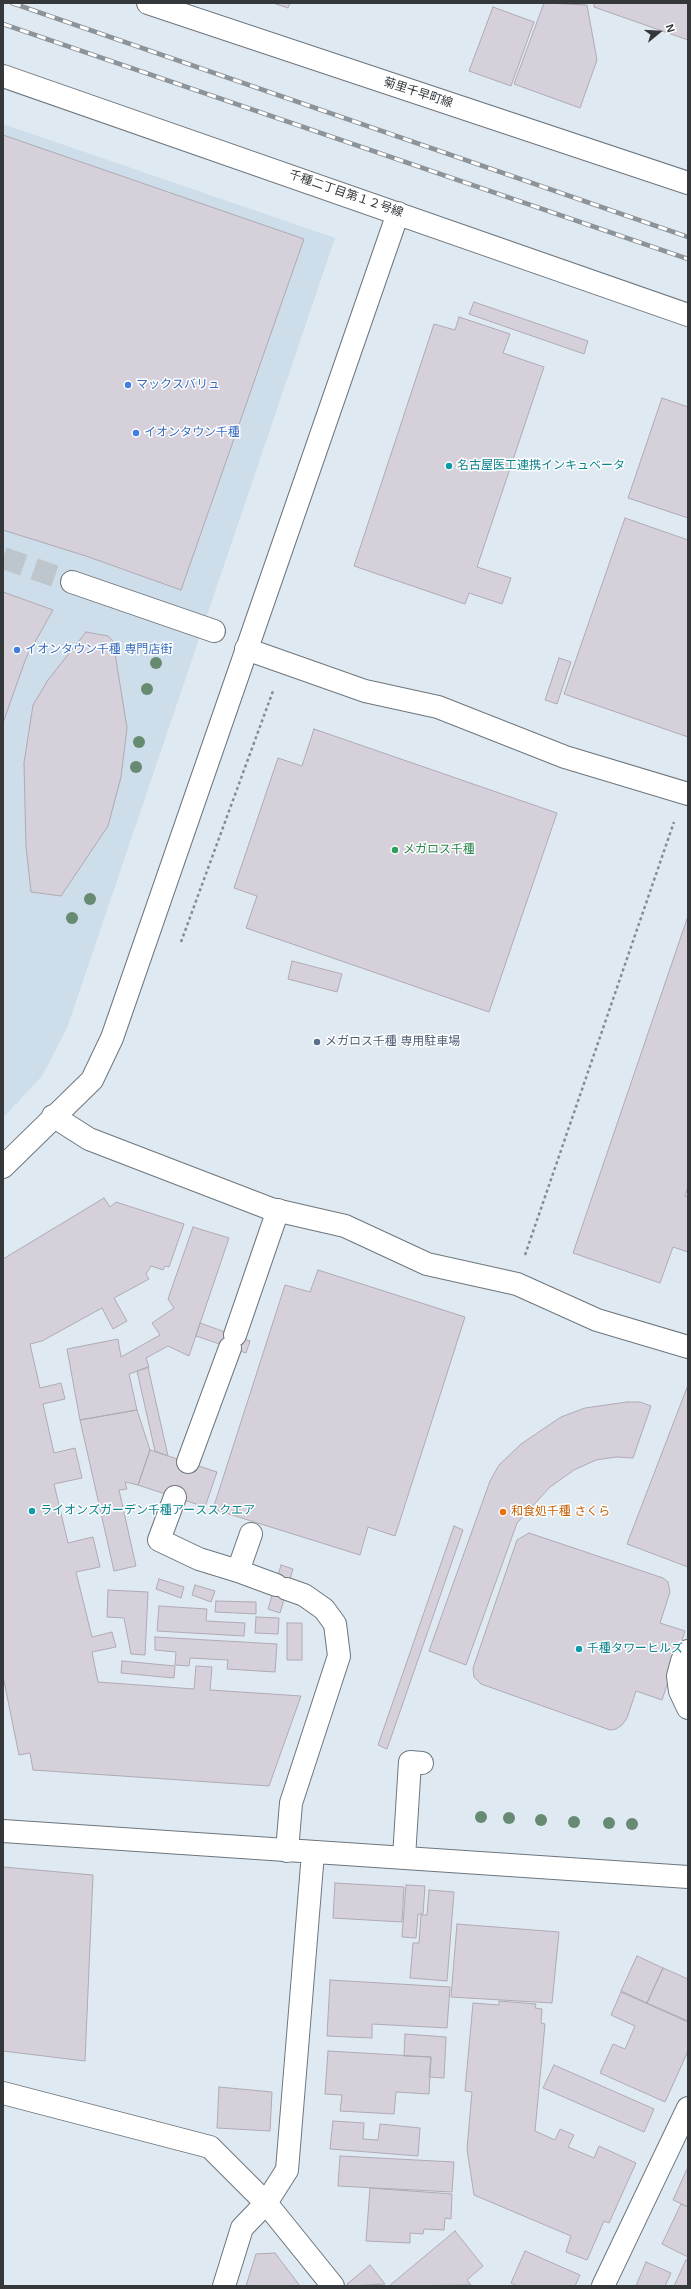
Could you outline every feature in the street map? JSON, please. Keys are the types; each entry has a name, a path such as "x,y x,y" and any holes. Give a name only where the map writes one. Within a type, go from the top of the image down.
{"street":[{"name":"菊里千早町線","path":"148,3 688,183"},
{"name":"千種二丁目第１２号線","path":"3,76 688,315"},
{"path":"3,1167 53,1116 92,1080 112,1038 398,213"},
{"path":"72,582 214,631"},
{"path":"246,649 365,690 438,707 565,757 688,794"},
{"path":"53,1116 89,1139 278,1210 345,1226 427,1264 517,1284 597,1320 688,1347"},
{"path":"188,1462 278,1210"},
{"path":"175,1497 160,1540 199,1559 238,1571 304,1595 324,1610 335,1624 339,1656 291,1803 287,1851"},
{"path":"238,1571 251,1534"},
{"path":"688,1651 682,1661 678,1676 680,1691 688,1708"},
{"path":"404,1857 410,1762 422,1762"},
{"path":"3,1831 688,1877"},
{"path":"224,2286 242,2228 266,2203 287,2170 313,1853"},
{"path":"3,2093 210,2147 266,2203 333,2286"},
{"path":"603,2286 688,2108"}],"path":[{"path":"179,948 274,687"},
{"path":"522,1262 675,819"}],"shaded area":[{"name":"イオンタウン千種","path":"3,124 335,238 67,1028 42,1076 3,1118"}],"building":[{"path":"273,3 290,3 288,8"},
{"path":"544,3 587,5 597,60 580,108 514,84"},
{"path":"594,3 688,3 688,40 594,7"},
{"path":"493,7 534,22 511,86 469,71"},
{"name":"マックスバリュ","path":"3,135 304,239 181,590 86,556 3,530"},
{"path":"474,302 588,341 584,354 469,314"},
{"name":"名古屋医工連携インキュベータ","path":"459,317 510,334 503,353 544,367 477,567 511,578 502,604 469,593 465,604 354,566 434,324 455,330"},
{"path":"662,398 688,407 688,518 628,498"},
{"path":"625,518 688,540 688,737 564,694"},
{"name":"イオンタウン千種 専門店街","path":"3,592 53,610 26,658 3,723"},
{"path":"86,632 108,636 113,641 127,728 121,777 108,826 61,896 31,892 26,846 24,763 33,705 48,680"},
{"path":"559,658 571,662 557,704 545,700"},
{"name":"メガロス千種","path":"314,729 557,813 489,1012 246,928 257,896 234,888 278,758 302,766"},
{"path":"688,916 688,1187 685,1196 688,1197 688,1252 673,1247 660,1283 573,1253"},
{"path":"292,961 342,974 337,992 288,979"},
{"name":"ライオンズガーデン千種アーススクエア","path":"104,1198 110,1207 116,1202 184,1224 169,1267 165,1266 163,1270 151,1266 146,1274 149,1279 114,1298 127,1321 113,1329 102,1308 42,1341 30,1344 40,1388 61,1383 65,1399 43,1404 54,1453 75,1448 82,1478 54,1484 68,1543 93,1537 100,1567 76,1572 92,1637 112,1632 116,1647 92,1652 98,1682 194,1689 196,1666 212,1667 210,1690 301,1696 269,1786 33,1770 30,1753 19,1755 3,1676 3,1259"},
{"path":"193,1227 229,1238 189,1356 168,1346 146,1358 149,1367 129,1374 137,1410 80,1420 67,1349 118,1339 121,1357 160,1335 152,1323 174,1308 168,1299"},
{"path":"318,1270 465,1317 395,1536 368,1527 360,1555 213,1509 285,1285 310,1292"},
{"path":"200,1323 250,1341 246,1353 196,1336"},
{"path":"148,1367 168,1456 155,1451 137,1371"},
{"path":"688,1385 688,1567 627,1544"},
{"path":"627,1402 640,1402 651,1406 633,1458 616,1457 596,1460 574,1470 550,1487 517,1523 466,1665 429,1651 490,1481 499,1465 521,1444 561,1417 585,1408"},
{"path":"137,1410 150,1450 138,1485 125,1482 127,1489 119,1490 136,1566 114,1571 80,1420"},
{"path":"150,1450 217,1472 205,1507 138,1485"},
{"path":"454,1526 463,1530 387,1749 378,1745"},
{"name":"千種タワーヒルズ","path":"529,1533 663,1578 668,1582 670,1592 660,1623 685,1631 662,1700 636,1691 627,1718 622,1725 616,1729 610,1730 481,1684 474,1677 473,1668 517,1540"},
{"path":"281,1565 293,1569 280,1613 268,1609"},
{"path":"159,1579 184,1587 181,1598 156,1589"},
{"path":"195,1585 215,1591 211,1602 192,1595"},
{"path":"108,1590 148,1592 145,1655 131,1654 124,1618 107,1617"},
{"path":"216,1601 256,1602 256,1614 215,1612"},
{"path":"159,1606 207,1609 206,1621 245,1623 244,1636 157,1631"},
{"path":"256,1617 279,1618 278,1634 255,1633"},
{"path":"287,1623 302,1623 302,1660 287,1660"},
{"path":"155,1637 277,1644 275,1672 227,1669 228,1660 190,1658 189,1666 175,1665 176,1652 155,1650"},
{"path":"122,1661 175,1666 174,1678 121,1673"},
{"path":"3,1867 93,1875 85,2061 3,2051"},
{"path":"335,1883 404,1887 402,1922 333,1918"},
{"path":"406,1885 425,1886 423,1914 418,1914 416,1938 402,1937"},
{"path":"429,1890 454,1892 447,1981 410,1978 413,1943 419,1943 421,1915 427,1915"},
{"path":"457,1924 559,1932 552,2003 451,1997"},
{"path":"637,1956 663,1968 647,2003 621,1991"},
{"path":"663,1968 688,1979 688,2021 647,2003"},
{"path":"330,1980 450,1987 447,2028 372,2024 372,2038 327,2036"},
{"path":"621,1992 688,2022 688,2051 665,2102 600,2073 613,2044 625,2049 635,2026 611,2015"},
{"path":"499,2001 536,2004 535,2008 542,2009 541,2023 545,2024 535,2131 555,2140 560,2129 574,2135 568,2147 594,2158 599,2146 636,2163 609,2223 604,2221 587,2260 566,2252 571,2236 474,2195 467,2149 472,2092 465,2091 473,2003 499,2005"},
{"path":"405,2034 446,2037 444,2078 429,2077 431,2057 404,2056"},
{"path":"328,2051 431,2057 429,2094 396,2092 394,2114 340,2111 342,2095 325,2094"},
{"path":"554,2065 654,2109 644,2132 543,2088"},
{"path":"219,2087 272,2092 270,2131 217,2128"},
{"path":"333,2121 364,2123 363,2139 378,2140 380,2124 420,2128 418,2156 330,2149"},
{"path":"340,2156 454,2162 452,2192 338,2186"},
{"path":"688,2167 688,2207 673,2200"},
{"path":"370,2188 452,2194 451,2219 445,2218 444,2230 424,2229 423,2234 410,2233 410,2243 366,2241"},
{"path":"681,2204 688,2207 688,2257 662,2244"},
{"path":"455,2231 483,2266 467,2280 471,2285 389,2286"},
{"path":"525,2251 580,2275 575,2286 517,2286 511,2283"},
{"path":"275,2253 300,2286 246,2286 256,2254"},
{"path":"686,2260 688,2261 688,2286 674,2286"},
{"path":"646,2262 671,2273 665,2286 636,2286"},
{"path":"370,2265 385,2284 349,2286 347,2284"}],"tunnel":[{"path":"3,558 72,582"}],"railway":[{"path":"12,3 688,237"},
{"path":"3,24 688,259"}],"place":[{"name":"マックスバリュ","path":"128,385"},
{"name":"イオンタウン千種","path":"136,433"},
{"name":"名古屋医工連携インキュベータ","path":"449,466"},
{"name":"イオンタウン千種 専門店街","path":"17,650"},
{"name":"メガロス千種","path":"395,850"},
{"name":"メガロス千種 専用駐車場","path":"317,1042"},
{"name":"ライオンズガーデン千種アーススクエア","path":"32,1511"},
{"name":"和食処千種 さくら","path":"503,1512"},
{"name":"千種タワーヒルズ","path":"579,1649"}]}
